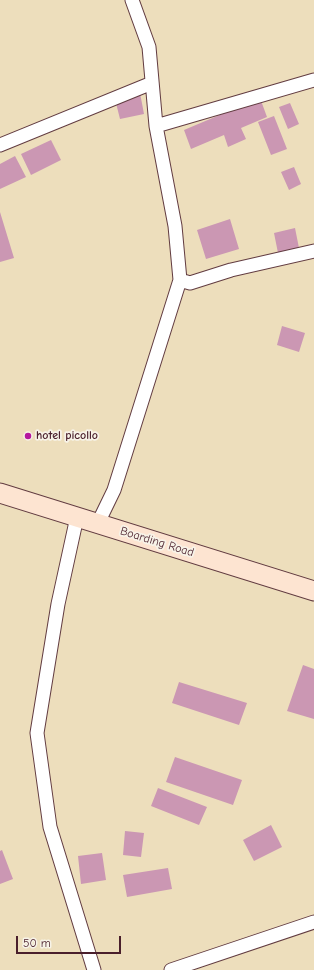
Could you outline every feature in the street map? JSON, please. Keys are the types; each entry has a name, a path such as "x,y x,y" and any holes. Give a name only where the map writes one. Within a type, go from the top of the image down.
{"main road":[{"name":"Boarding Road","path":"0,493 314,591"}],"street":[{"path":"98,524 114,490 180,280 175,226 156,126 149,47 132,0"},
{"path":"156,126 314,80"},
{"path":"0,145 152,83"},
{"path":"180,280 190,283 231,270 314,250"},
{"path":"77,517 58,604 37,732 50,827 94,970"},
{"path":"171,970 314,922"}],"building":[{"path":"140,93 144,114 120,119 115,99"},
{"path":"260,98 267,117 241,128 246,139 228,147 224,135 191,149 184,130"},
{"path":"290,103 299,124 288,129 279,107"},
{"path":"274,116 287,149 271,155 258,122"},
{"path":"51,140 61,160 31,175 21,154"},
{"path":"15,156 26,177 0,189 0,164"},
{"path":"294,167 301,184 289,190 281,172"},
{"path":"0,212 14,258 0,262"},
{"path":"230,219 239,249 206,259 197,230"},
{"path":"295,228 299,248 278,253 274,233"},
{"path":"282,326 305,333 299,352 277,345"},
{"path":"303,665 314,669 314,719 287,711"},
{"path":"179,682 247,703 239,725 172,703"},
{"path":"175,757 242,780 233,805 166,782"},
{"path":"158,788 207,807 199,825 151,806"},
{"path":"271,825 282,847 254,861 243,840"},
{"path":"125,831 144,833 141,857 123,855"},
{"path":"2,850 13,879 0,884 0,851"},
{"path":"102,853 106,880 81,884 78,856"},
{"path":"168,868 172,889 127,897 123,875"}],"place":[{"name":"hotel picollo","path":"28,436"}]}
